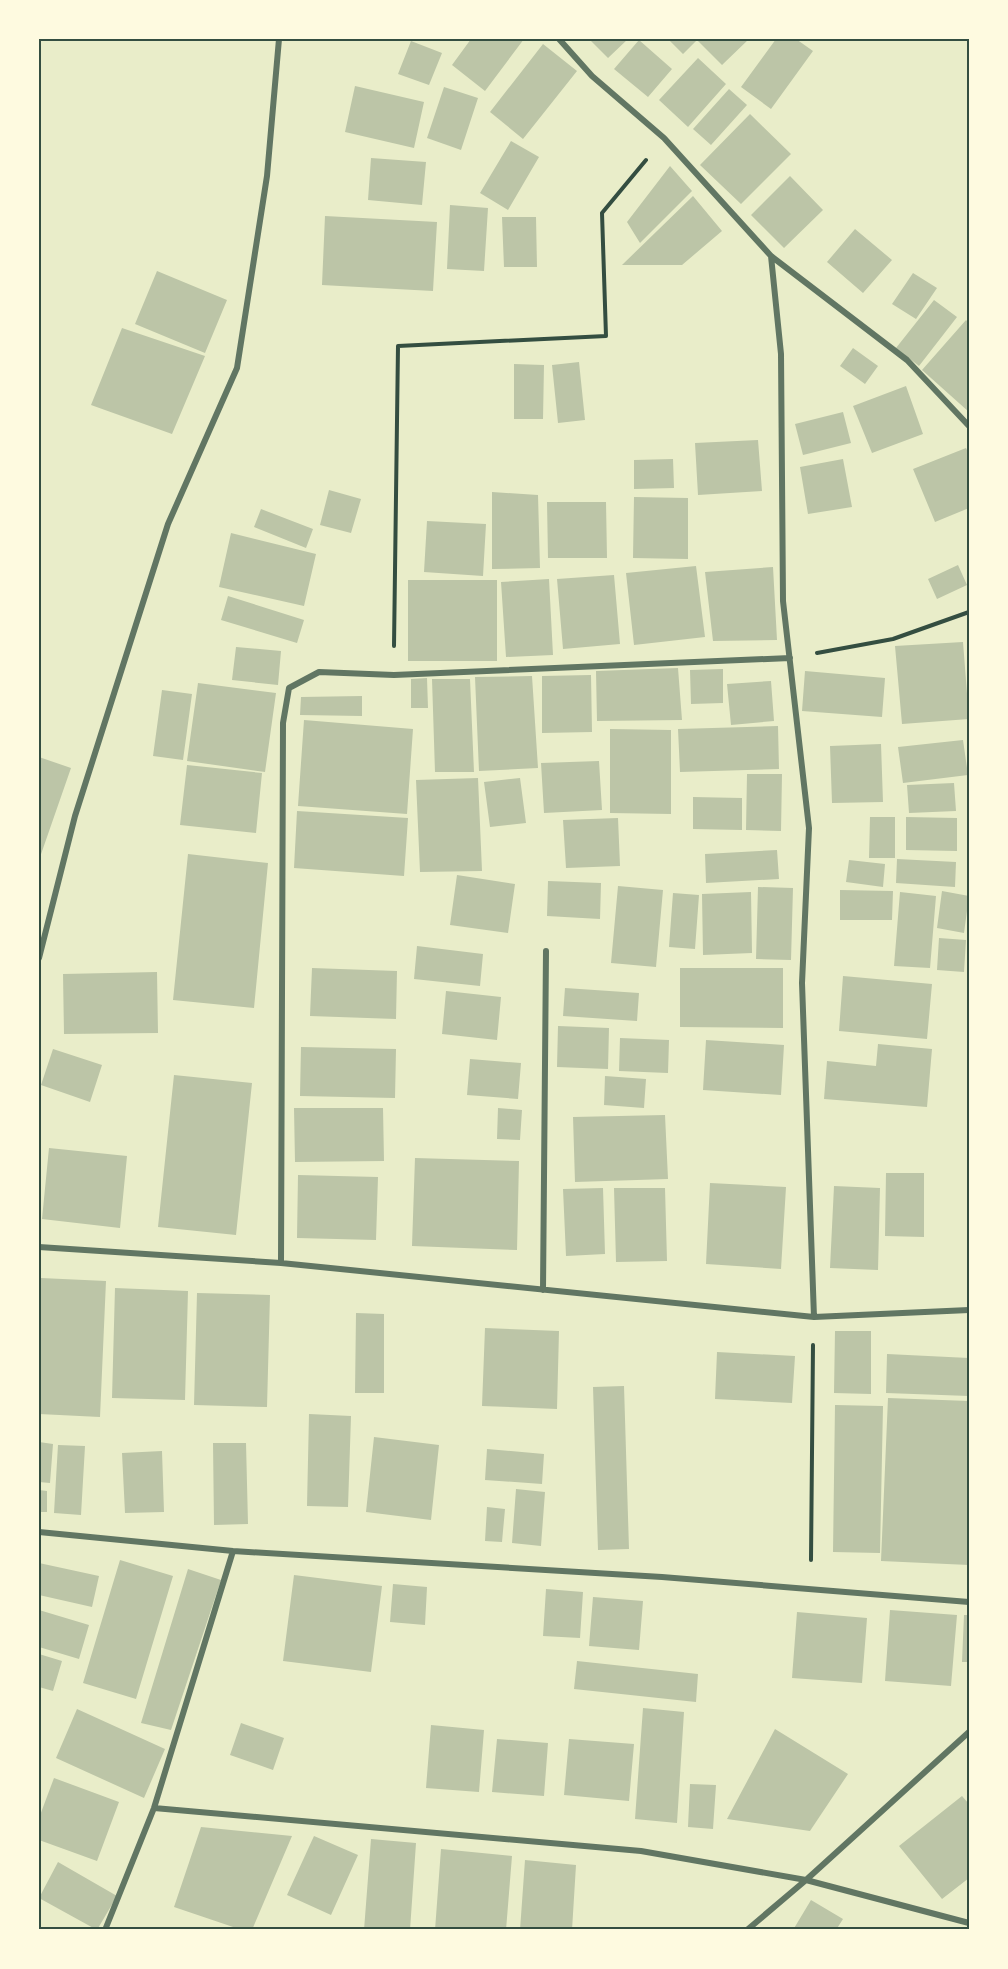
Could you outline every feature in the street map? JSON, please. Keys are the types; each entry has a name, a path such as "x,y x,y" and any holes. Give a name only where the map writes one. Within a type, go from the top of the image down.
{"street":[{"path":"39,958 75,816 168,524 237,368 267,176 279,39"},
{"path":"559,39 592,76 664,138 771,256 907,360 969,426"},
{"path":"771,256 781,354 783,602 809,828 802,983 814,1317"},
{"path":"281,1263 283,735 289,688 320,672 394,675 790,658"},
{"path":"543,1290 546,951"},
{"path":"39,1247 281,1263 814,1317 969,1310"},
{"path":"39,1532 233,1551 662,1577 969,1602"},
{"path":"105,1930 154,1808 233,1551"},
{"path":"747,1930 806,1880 969,1732"},
{"path":"154,1808 641,1851 806,1880 969,1923"}],"path":[{"path":"394,675 398,346 606,336 602,213 664,138"},
{"path":"790,658 893,639 969,612"},
{"path":"811,1589 814,1317"}],"building":[{"path":"471,39 524,39 485,91 452,65"},
{"path":"589,39 628,39 608,58"},
{"path":"668,39 749,39 722,65 697,40 683,54"},
{"path":"776,39 796,39 813,51 771,109 741,87"},
{"path":"639,40 672,69 648,97 614,69"},
{"path":"411,41 442,53 429,85 398,74"},
{"path":"543,44 577,71 523,139 490,112"},
{"path":"698,58 726,84 688,127 659,100"},
{"path":"355,86 424,102 414,148 345,132"},
{"path":"444,87 478,98 461,150 427,138"},
{"path":"729,89 747,105 711,145 693,129"},
{"path":"750,114 791,154 741,204 700,165"},
{"path":"511,141 539,157 508,210 480,193"},
{"path":"371,158 426,162 422,205 368,200"},
{"path":"670,166 692,191 640,243 627,222"},
{"path":"790,176 823,210 784,248 751,215"},
{"path":"693,196 722,231 682,265 622,265"},
{"path":"450,205 488,208 484,271 447,269"},
{"path":"325,216 437,222 433,291 322,285"},
{"path":"502,217 536,217 537,267 504,267"},
{"path":"855,229 892,260 863,293 827,262"},
{"path":"157,271 227,300 205,353 135,324"},
{"path":"913,273 937,288 916,319 892,304"},
{"path":"934,300 957,317 919,366 896,348"},
{"path":"966,320 969,323 969,412 922,370"},
{"path":"122,328 205,356 172,434 91,405"},
{"path":"853,348 878,366 865,384 840,366"},
{"path":"579,362 585,420 558,423 552,365"},
{"path":"514,364 544,365 543,419 514,419"},
{"path":"906,386 923,434 872,453 853,406"},
{"path":"843,412 851,443 803,455 795,424"},
{"path":"758,440 762,491 698,495 695,443"},
{"path":"966,448 969,454 969,508 935,522 913,469"},
{"path":"673,459 674,488 634,489 634,460"},
{"path":"843,459 852,507 808,514 800,467"},
{"path":"329,490 361,499 351,533 320,525"},
{"path":"492,492 538,495 540,568 492,569"},
{"path":"634,497 688,498 688,559 633,558"},
{"path":"547,502 606,502 607,558 548,558"},
{"path":"261,509 313,529 306,548 254,527"},
{"path":"427,521 486,524 483,576 424,572"},
{"path":"231,533 316,554 304,606 219,587"},
{"path":"958,565 967,585 937,599 928,579"},
{"path":"696,566 705,637 634,645 626,573"},
{"path":"773,567 777,640 713,641 705,572"},
{"path":"614,575 620,644 563,649 557,579"},
{"path":"549,579 553,655 506,657 501,582"},
{"path":"408,580 497,580 497,661 408,661"},
{"path":"228,596 304,620 297,643 221,620"},
{"path":"963,642 969,719 902,724 895,646"},
{"path":"236,647 281,651 278,685 232,680"},
{"path":"678,668 682,720 597,721 596,671"},
{"path":"723,669 723,703 691,704 690,670"},
{"path":"805,671 885,678 882,717 802,711"},
{"path":"591,675 592,732 542,733 542,676"},
{"path":"532,676 538,768 479,771 475,677"},
{"path":"427,678 428,708 411,708 411,679"},
{"path":"432,679 470,679 474,772 435,772"},
{"path":"771,681 774,721 731,725 727,684"},
{"path":"198,683 276,693 265,772 187,761"},
{"path":"162,690 192,694 183,760 153,756"},
{"path":"362,696 362,716 300,715 301,697"},
{"path":"304,720 413,729 407,814 298,806"},
{"path":"778,726 779,769 680,772 678,729"},
{"path":"610,729 671,730 671,814 610,813"},
{"path":"963,740 968,775 903,783 898,747"},
{"path":"881,744 883,802 832,803 830,746"},
{"path":"39,757 71,768 39,860"},
{"path":"599,761 602,810 544,813 541,763"},
{"path":"187,765 262,773 256,833 180,825"},
{"path":"747,774 782,774 781,831 746,830"},
{"path":"478,778 482,871 420,872 416,780"},
{"path":"520,778 526,823 490,827 484,782"},
{"path":"954,783 956,811 909,813 907,785"},
{"path":"693,797 742,798 742,830 693,829"},
{"path":"297,811 408,818 404,876 294,868"},
{"path":"870,817 895,817 895,858 869,858"},
{"path":"906,817 957,818 957,851 906,850"},
{"path":"618,818 620,866 566,868 563,820"},
{"path":"777,850 779,879 706,883 705,854"},
{"path":"188,854 268,863 254,1008 173,1000"},
{"path":"897,859 956,862 955,887 896,883"},
{"path":"849,860 885,864 883,887 846,882"},
{"path":"457,875 515,884 508,933 450,925"},
{"path":"548,881 601,883 600,919 547,916"},
{"path":"618,886 663,890 656,967 611,963"},
{"path":"758,887 793,888 791,960 756,959"},
{"path":"840,890 893,891 892,920 840,920"},
{"path":"942,891 969,896 964,933 937,928"},
{"path":"751,892 752,953 703,955 702,894"},
{"path":"900,892 936,896 930,968 894,966"},
{"path":"673,893 699,895 695,949 669,947"},
{"path":"939,938 966,940 964,972 937,970"},
{"path":"417,946 483,954 480,986 414,979"},
{"path":"312,968 397,971 396,1019 310,1016"},
{"path":"680,968 783,968 783,1028 680,1027"},
{"path":"157,972 158,1033 64,1034 63,974"},
{"path":"843,976 932,984 927,1039 839,1031"},
{"path":"565,988 639,993 637,1021 563,1016"},
{"path":"446,991 501,997 497,1040 442,1034"},
{"path":"558,1026 609,1028 608,1069 557,1067"},
{"path":"620,1038 669,1040 668,1073 619,1071"},
{"path":"706,1040 784,1045 781,1095 703,1090"},
{"path":"878,1044 932,1049 927,1107 824,1099 827,1061 876,1066"},
{"path":"301,1047 396,1049 395,1098 300,1096"},
{"path":"53,1049 102,1065 90,1102 41,1085"},
{"path":"470,1059 521,1063 518,1099 467,1095"},
{"path":"174,1075 252,1083 236,1235 158,1227"},
{"path":"605,1076 646,1079 644,1108 604,1105"},
{"path":"294,1108 383,1108 384,1161 295,1162"},
{"path":"498,1108 522,1110 520,1140 497,1139"},
{"path":"665,1115 668,1179 575,1182 573,1117"},
{"path":"49,1148 127,1156 120,1228 42,1219"},
{"path":"415,1158 519,1161 517,1250 412,1246"},
{"path":"886,1173 924,1173 924,1237 885,1236"},
{"path":"298,1175 378,1177 376,1240 297,1238"},
{"path":"710,1183 786,1187 781,1269 706,1264"},
{"path":"834,1186 880,1188 878,1270 830,1268"},
{"path":"603,1188 605,1254 566,1256 563,1189"},
{"path":"614,1188 665,1188 667,1261 616,1262"},
{"path":"41,1278 106,1281 100,1417 39,1414"},
{"path":"115,1288 188,1291 185,1400 112,1398"},
{"path":"197,1293 270,1295 267,1407 194,1405"},
{"path":"356,1313 384,1314 384,1393 355,1393"},
{"path":"485,1328 559,1331 557,1409 482,1406"},
{"path":"835,1331 871,1331 871,1394 834,1393"},
{"path":"717,1352 795,1356 792,1403 715,1399"},
{"path":"887,1354 969,1358 969,1396 886,1393"},
{"path":"624,1386 629,1549 598,1550 593,1387"},
{"path":"888,1398 969,1401 969,1565 881,1561"},
{"path":"835,1405 883,1406 880,1553 833,1552"},
{"path":"309,1414 351,1416 348,1507 307,1506"},
{"path":"374,1437 439,1445 431,1520 366,1512"},
{"path":"39,1442 53,1444 50,1483 39,1482"},
{"path":"213,1443 246,1443 248,1524 214,1525"},
{"path":"58,1445 85,1446 81,1515 54,1513"},
{"path":"487,1449 544,1454 542,1484 485,1480"},
{"path":"162,1451 164,1512 125,1513 122,1453"},
{"path":"516,1489 545,1492 541,1546 512,1543"},
{"path":"39,1490 47,1491 47,1512 39,1512"},
{"path":"487,1507 505,1509 502,1542 485,1541"},
{"path":"120,1560 173,1576 136,1699 83,1683"},
{"path":"39,1563 99,1576 92,1607 39,1595"},
{"path":"188,1569 221,1580 171,1730 141,1723"},
{"path":"294,1575 382,1586 371,1672 283,1661"},
{"path":"393,1584 427,1587 425,1625 390,1622"},
{"path":"546,1589 583,1592 580,1638 543,1636"},
{"path":"593,1597 643,1601 639,1650 589,1646"},
{"path":"39,1610 89,1625 79,1659 39,1647"},
{"path":"890,1610 957,1615 951,1686 885,1681"},
{"path":"797,1612 867,1618 862,1683 792,1678"},
{"path":"964,1615 969,1615 969,1662 962,1662"},
{"path":"39,1654 62,1661 53,1691 39,1687"},
{"path":"577,1661 698,1674 696,1702 574,1689"},
{"path":"643,1708 684,1712 677,1823 635,1819"},
{"path":"77,1709 165,1749 144,1798 56,1758"},
{"path":"241,1723 284,1738 273,1770 230,1755"},
{"path":"431,1725 484,1730 479,1792 426,1788"},
{"path":"775,1729 848,1774 810,1831 727,1819"},
{"path":"497,1739 548,1743 544,1796 492,1792"},
{"path":"569,1739 634,1744 629,1801 564,1795"},
{"path":"54,1778 119,1802 97,1861 39,1840 39,1818"},
{"path":"690,1784 716,1785 713,1829 688,1827"},
{"path":"962,1796 969,1804 969,1878 942,1899 899,1846"},
{"path":"201,1827 292,1836 252,1930 242,1930 174,1907"},
{"path":"314,1836 358,1855 331,1915 287,1895"},
{"path":"371,1839 416,1843 410,1930 364,1930"},
{"path":"441,1849 512,1856 506,1930 435,1930"},
{"path":"525,1860 576,1865 572,1930 520,1930"},
{"path":"58,1862 117,1896 97,1930 39,1898"},
{"path":"811,1900 843,1919 836,1930 793,1930"}]}
